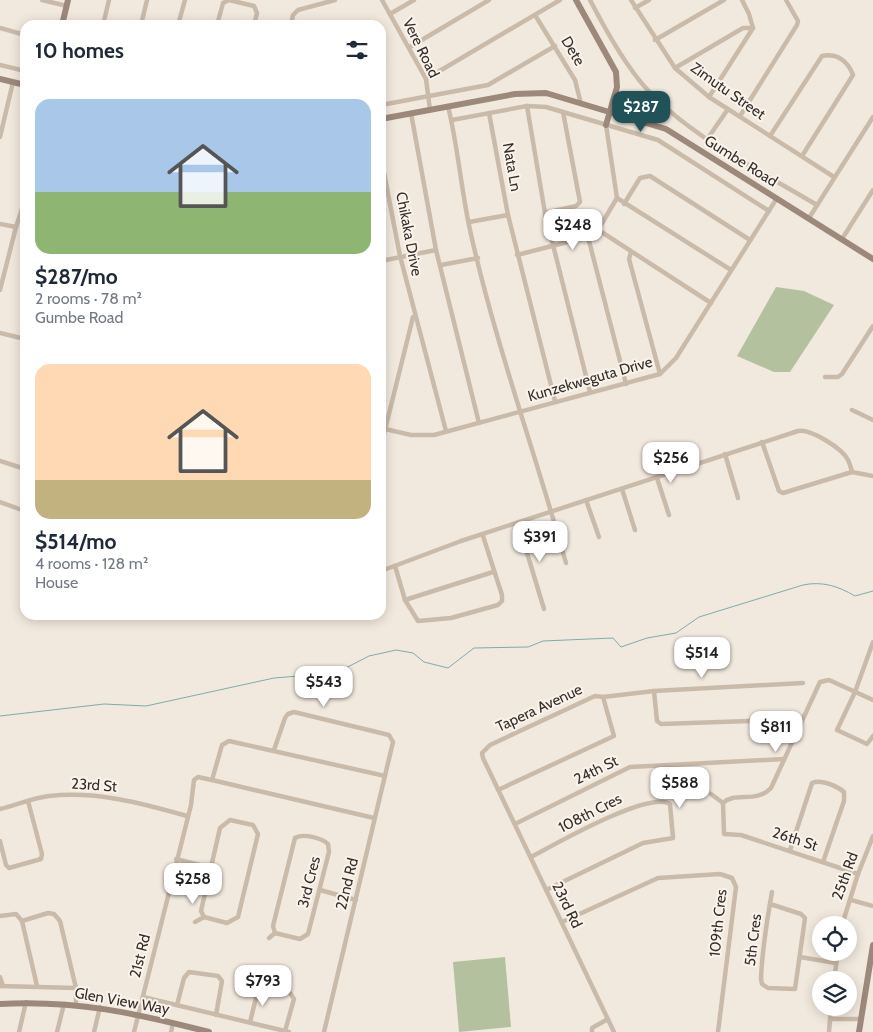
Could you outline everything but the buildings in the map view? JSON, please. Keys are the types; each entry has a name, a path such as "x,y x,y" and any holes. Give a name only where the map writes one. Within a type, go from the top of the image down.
{"street":[{"path":"42,0 67,3 63,20"},
{"path":"104,20 109,0"},
{"path":"142,20 147,0"},
{"path":"179,20 184,0"},
{"path":"218,20 223,3 229,0 254,6 257,13 255,20"},
{"path":"292,20 293,15 298,10 335,0"},
{"name":"Vere Road","path":"382,0 410,47 426,79 430,110"},
{"path":"390,14 414,0"},
{"path":"410,47 488,0"},
{"path":"426,79 560,0"},
{"path":"517,255 595,235 600,231 617,198 606,125 617,87 616,72 576,0"},
{"path":"590,0 644,86 666,108 708,138 817,205"},
{"name":"Zimutu Street","path":"631,0 655,40 675,68 709,97 834,177"},
{"path":"635,8 649,0"},
{"path":"655,40 724,0"},
{"path":"709,97 752,28 749,14 742,0"},
{"path":"740,116 797,25 798,20 786,0"},
{"name":"Dete","path":"536,15 575,80 582,104"},
{"path":"0,28 20,34"},
{"path":"675,68 743,28 752,28"},
{"path":"386,104 488,86 555,46"},
{"path":"770,136 822,56 836,55 846,64 853,75 802,156"},
{"path":"0,65 20,71"},
{"path":"0,79 20,84"},
{"path":"0,137 13,82"},
{"name":"Gumbe Road","path":"386,118 533,92 546,93 666,129 873,258"},
{"path":"448,106 469,222 478,258 520,412 566,563"},
{"path":"452,120 526,106 546,107 658,140 769,211"},
{"path":"526,106 552,246 590,392"},
{"path":"708,138 728,109"},
{"path":"545,213 576,206 580,202 563,112"},
{"name":"Nata Ln","path":"489,113 517,255 555,401"},
{"path":"411,114 436,250 479,422"},
{"path":"809,218 873,116"},
{"path":"624,204 640,178 650,176 750,240"},
{"name":"Chikaka Drive","path":"386,183 414,315 446,431"},
{"path":"842,239 873,190"},
{"path":"617,198 730,270"},
{"name":"Kunzekweguta Drive","path":"386,429 423,437 660,374 676,358 777,198"},
{"path":"0,290 20,215"},
{"path":"469,222 508,215"},
{"path":"0,224 16,227"},
{"path":"600,231 711,303"},
{"path":"588,237 626,384"},
{"path":"386,259 436,250"},
{"path":"631,252 629,259 660,374"},
{"path":"441,265 478,258"},
{"name":"Chikaka Drive","path":"386,417 414,315"},
{"path":"825,378 838,377 842,374 873,326"},
{"path":"0,333 20,338"},
{"path":"852,410 873,420"},
{"path":"386,569 462,541 483,536 586,500 798,431 809,431 841,452 848,460 852,472"},
{"path":"762,442 781,492 852,472 873,476"},
{"path":"725,454 738,498"},
{"path":"0,461 20,467"},
{"path":"657,478 669,515"},
{"path":"622,489 635,530"},
{"path":"586,500 599,538"},
{"path":"0,502 20,509"},
{"path":"518,523 544,609"},
{"path":"395,566 405,600 418,621 424,622 451,618 498,605 502,601 502,596 483,536"},
{"path":"405,600 493,572"},
{"path":"873,642 855,692 837,730 867,744 873,736"},
{"path":"711,794 724,803 728,799 753,798 767,793 820,682 828,680 873,700"},
{"path":"603,698 654,691 803,683"},
{"path":"654,691 657,721 661,724 779,720 790,722 798,727"},
{"name":"Tapera Avenue","path":"595,696 603,698 614,736 498,790 483,758 484,748 595,696"},
{"name":"22nd Rd","path":"274,750 285,718 288,714 294,712 388,736 393,742 324,1032"},
{"path":"374,818 212,780 225,742 274,750 384,776"},
{"name":"24th St","path":"515,824 630,767 784,759"},
{"name":"21st Rd","path":"134,1032 187,816 194,780 198,777 212,780"},
{"path":"790,850 812,783 819,781 839,788 844,792 845,798 824,862"},
{"name":"23rd Rd","path":"498,790 614,1032"},
{"name":"23rd St","path":"0,809 47,796 94,795 146,804 187,816"},
{"path":"0,841 6,864 9,868 41,858 42,854 28,802"},
{"name":"108th Cres","path":"530,857 631,807 664,802 670,804 673,838 643,843 546,890"},
{"name":"26th St","path":"724,803 724,834 736,833 858,874"},
{"path":"195,922 204,917 227,923 238,917 258,837 256,828 234,820 224,822 220,828 201,910 204,917"},
{"name":"3rd Cres","path":"297,836 325,841 328,844 329,852 320,890 305,937 300,939 274,934 274,926 294,840 297,836"},
{"name":"25th Rd","path":"844,916 873,836"},
{"path":"176,859 210,868"},
{"name":"109th Cres","path":"562,922 658,878 720,874 732,878 736,887 718,1032"},
{"path":"320,890 356,900"},
{"path":"770,904 772,892"},
{"path":"851,900 873,906"},
{"name":"5th Cres","path":"770,904 803,915 805,922 795,989 768,988 762,984 761,976 770,904"},
{"path":"22,922 48,913 58,916 76,988 76,1005"},
{"path":"0,916 16,914 22,922 37,986"},
{"path":"269,938 274,934"},
{"path":"859,1032 873,945"},
{"path":"800,957 836,962 835,971"},
{"path":"178,1005 184,978 189,972 218,976 222,981 222,986 216,1015"},
{"path":"0,977 1,986 76,988"},
{"path":"142,997 287,1032 294,998 290,993 258,986 250,1022"},
{"path":"19,1032 26,1002"},
{"name":"Glen View Way","path":"0,1004 26,1002 100,1007 138,1014 208,1032"},
{"path":"57,1032 64,1004"},
{"path":"94,1032 100,1007"},
{"path":"829,1032 830,1016"},
{"path":"592,1032 592,1028 608,1018"},
{"path":"830,1019 861,1019"},
{"path":"171,1032 174,1023"}],"green space":[{"path":"776,287 804,291 834,305 790,372 774,372 737,356"},
{"path":"505,957 511,1027 459,1032 453,962"}],"waterway":[{"path":"0,716 104,704 146,706 274,678 311,675 328,677 369,656 396,650 413,653 424,662 448,668 474,648 528,647 543,641 613,638 621,647 647,638 676,633 699,617 803,585 830,585 855,596 873,591"}]}
